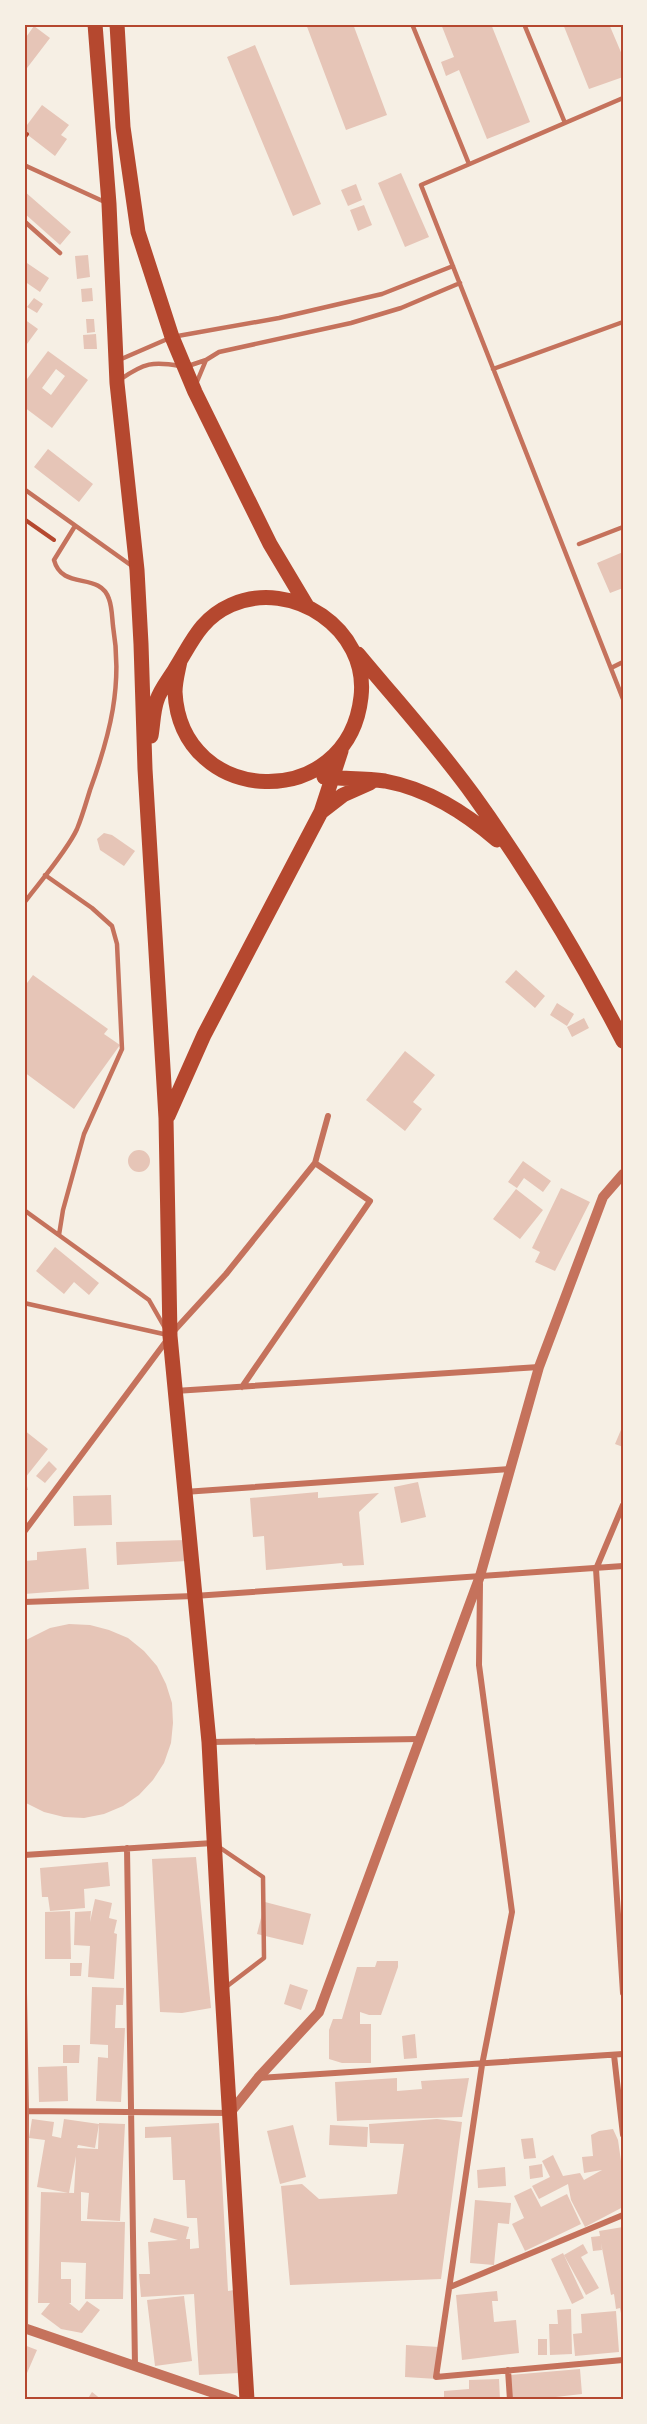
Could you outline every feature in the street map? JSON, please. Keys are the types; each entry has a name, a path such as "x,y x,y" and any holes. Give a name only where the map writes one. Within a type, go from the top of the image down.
{"main road":[{"path":"95,24 109,204 117,383 137,570 145,769 166,1118 170,1336 209,1742 213,1843 248,2400"},
{"path":"117,24 123,127 138,232 172,337 183,367 270,544 307,606"},
{"path":"145,769 157,699 197,631 209,619 231,605 256,598 282,598 307,606 324,615 338,628 466,786 513,853 589,974 623,1041"},
{"path":"141,644 157,699 195,748 218,769 246,781 277,783 307,775 327,763 342,747"},
{"path":"166,1118 204,1035 321,812 342,747 356,723 361,696 359,669 349,644"},
{"path":"180,661 175,691 180,722 195,748"},
{"path":"307,775 385,781 428,794 461,812 513,853"},
{"path":"321,812 342,795 356,788 385,781"}],"street":[{"path":"24,1532 170,1336 226,1274 315,1163 327,1116"},
{"path":"242,1387 370,1201 315,1163"},
{"path":"25,2111 132,2114 230,2113 258,2078 319,2012 480,1576 539,1367 603,1197 623,1174"},
{"path":"174,1391 539,1367"},
{"path":"184,1492 510,1469"},
{"path":"623,1505 596,1569 623,1993"},
{"path":"24,1602 194,1596 623,1566"},
{"path":"480,1576 478,1665 512,1912 482,2065 436,2377 623,2360"},
{"path":"209,1742 420,1739"},
{"path":"24,1855 213,1843"},
{"path":"127,1848 135,2366"},
{"path":"24,1993 24,2328 234,2400"},
{"path":"258,2078 623,2054"},
{"path":"614,2055 623,2135"},
{"path":"450,2287 623,2215"},
{"path":"508,2370 510,2400"}],"lane":[{"path":"412,24 469,164"},
{"path":"524,24 565,123"},
{"path":"623,98 421,185 623,699"},
{"path":"24,165 109,204"},
{"path":"24,221 60,253"},
{"path":"116,362 172,337 279,318 382,294 453,266"},
{"path":"117,383 133,370 148,364 183,367 207,360 229,348 351,323 401,308 460,283"},
{"path":"493,369 623,322"},
{"path":"195,392 197,379 207,360"},
{"path":"24,489 137,570"},
{"path":"24,903 76,831 105,748 116,697 116,644 109,599 100,585 64,576 56,569 54,560 75,526"},
{"path":"579,544 623,527"},
{"path":"611,668 623,662"},
{"path":"45,875 92,908 112,926 117,944 122,1049 84,1134 63,1210 59,1235"},
{"path":"24,1210 148,1300 170,1336"},
{"path":"24,1303 170,1336"},
{"path":"213,1843 263,1877 264,1958 222,1990"}],"path":[{"path":"24,519 62,545"}],"building":[{"path":"306,24 353,24 387,115 346,130"},
{"path":"441,24 491,24 530,122 487,139 459,70 446,76 441,62 454,57"},
{"path":"563,24 609,24 623,57 623,77 589,89"},
{"path":"34,26 50,38 24,72 24,40"},
{"path":"255,45 321,204 293,216 227,57"},
{"path":"42,105 69,125 61,135 67,139 55,156 24,132"},
{"path":"401,173 429,237 405,247 378,183"},
{"path":"356,184 362,200 348,206 341,190"},
{"path":"24,191 71,232 60,245 24,213"},
{"path":"364,205 372,225 358,231 350,210"},
{"path":"88,255 90,277 77,279 75,256"},
{"path":"24,261 49,278 40,292 24,281"},
{"path":"92,288 93,301 82,302 81,289"},
{"path":"34,298 43,304 37,313 27,307"},
{"path":"24,319 38,329 24,348"},
{"path":"86,319 94,319 95,332 87,333"},
{"path":"96,334 97,349 84,349 83,335"},
{"path":"48,351 88,380 52,428 24,407 24,383","holes":["56,369 65,376 51,395 42,388"]},
{"path":"48,449 93,484 79,502 34,467"},
{"path":"623,552 623,588 610,593 597,563"},
{"path":"104,833 112,835 135,851 124,866 100,850 97,839"},
{"path":"516,970 545,996 535,1008 505,982"},
{"path":"33,975 108,1029 104,1034 120,1045 74,1109 24,1072 24,987"},
{"path":"557,1003 574,1014 567,1026 550,1015"},
{"path":"584,1018 589,1028 572,1037 567,1027"},
{"path":"405,1051 435,1075 413,1102 422,1109 405,1131 366,1100"},
{"path":"139,1150 147,1153 150,1161 147,1169 139,1172 131,1169 128,1161 131,1153"},
{"path":"523,1161 551,1181 543,1192 524,1178 517,1188 508,1182"},
{"path":"561,1188 590,1202 555,1271 535,1262 540,1252 532,1248"},
{"path":"516,1189 543,1210 520,1239 493,1219"},
{"path":"55,1247 99,1283 89,1295 74,1282 64,1294 36,1271"},
{"path":"623,1425 623,1447 615,1444"},
{"path":"24,1430 48,1449 25,1478 28,1490 24,1490"},
{"path":"49,1461 57,1469 45,1483 36,1476"},
{"path":"418,1482 426,1517 401,1523 394,1487"},
{"path":"318,1492 318,1498 379,1493 359,1512 364,1565 343,1566 342,1563 266,1570 264,1536 253,1537 250,1498"},
{"path":"111,1495 112,1525 74,1526 73,1496"},
{"path":"186,1540 187,1561 117,1565 116,1542"},
{"path":"86,1548 89,1589 24,1594 24,1561 37,1560 37,1552"},
{"path":"69,1624 90,1625 128,1638 157,1666 172,1703 171,1743 164,1763 153,1780 139,1795 123,1806 104,1814 84,1818 64,1817 44,1812 24,1802 24,1641 50,1628"},
{"path":"196,1857 211,2008 182,2013 160,2012 152,1859"},
{"path":"108,1862 110,1886 84,1889 85,1908 50,1911 48,1897 42,1897 40,1868"},
{"path":"95,1899 112,1903 109,1918 117,1920 114,1933 117,1934 114,1979 88,1977 90,1946 74,1945 75,1912 91,1911 90,1922"},
{"path":"265,1902 311,1914 303,1945 257,1934"},
{"path":"70,1911 71,1959 45,1959 45,1912"},
{"path":"377,1961 398,1961 398,1967 381,2015 360,2012 360,2024 371,2024 371,2063 342,2063 329,2059 329,2030 333,2019 342,2019 357,1967 375,1967"},
{"path":"70,1963 82,1963 81,1976 70,1976"},
{"path":"290,1984 308,1990 301,2010 284,2004"},
{"path":"92,1987 124,1988 123,2005 116,2005 115,2028 125,2028 121,2102 96,2101 98,2057 108,2058 108,2045 90,2044"},
{"path":"415,2034 417,2058 404,2059 402,2036"},
{"path":"63,2045 80,2045 79,2063 63,2063"},
{"path":"67,2066 68,2101 39,2102 38,2067"},
{"path":"397,2078 397,2091 422,2089 421,2081 469,2078 462,2117 337,2121 335,2082"},
{"path":"32,2119 54,2122 52,2136 61,2138 64,2119 99,2124 125,2124 120,2221 87,2219 89,2193 81,2192 81,2221 125,2222 123,2299 85,2299 86,2263 61,2262 61,2279 71,2279 71,2303 69,2303 79,2311 87,2301 100,2310 82,2333 61,2329 41,2314 50,2303 38,2303 41,2192 68,2193 37,2187 45,2140 29,2138","holes":["99,2124 98,2149 77,2148 78,2145 95,2148","76,2156 74,2193 69,2193"]},
{"path":"437,2119 462,2122 441,2279 290,2285 281,2186 302,2184 319,2199 397,2194 404,2144 370,2143 369,2124"},
{"path":"219,2123 228,2291 234,2290 239,2373 199,2375 194,2294 141,2297 139,2274 150,2274 148,2242 178,2240 150,2232 154,2218 189,2227 186,2239 190,2239 190,2249 199,2248 197,2218 187,2218 185,2180 173,2180 171,2137 145,2138 145,2127"},
{"path":"293,2125 306,2177 280,2184 267,2131"},
{"path":"330,2125 368,2127 367,2147 329,2145"},
{"path":"613,2129 618,2140 623,2175 623,2207 585,2227 571,2200 568,2184 539,2199 532,2186 550,2177 542,2161 553,2155 563,2176 580,2173 584,2180 602,2170 584,2173 582,2157 593,2156 591,2135"},
{"path":"533,2138 536,2158 524,2159 521,2139"},
{"path":"542,2164 543,2177 530,2179 529,2166"},
{"path":"505,2167 506,2186 478,2188 477,2170"},
{"path":"531,2188 541,2207 567,2194 581,2224 525,2251 512,2224 524,2218 514,2196"},
{"path":"475,2200 511,2203 509,2224 498,2223 494,2265 470,2263"},
{"path":"623,2227 622,2319 620,2308 616,2309 614,2294 611,2295 601,2243 602,2250 593,2251 591,2237 600,2236 599,2231"},
{"path":"583,2244 588,2253 581,2257 599,2288 586,2295 564,2255"},
{"path":"563,2253 584,2298 572,2304 551,2259"},
{"path":"497,2291 498,2301 492,2301 494,2322 516,2320 519,2353 462,2360 456,2295"},
{"path":"184,2296 192,2361 155,2366 147,2300"},
{"path":"571,2309 572,2354 550,2355 549,2324 558,2324 557,2310"},
{"path":"616,2311 619,2352 575,2356 573,2334 582,2333 581,2314"},
{"path":"538,2339 547,2339 547,2355 538,2355"},
{"path":"24,2345 37,2350 24,2380"},
{"path":"406,2345 439,2347 437,2379 405,2377"},
{"path":"580,2369 582,2394 547,2398 547,2400 512,2400 510,2375"},
{"path":"499,2379 500,2400 444,2400 444,2391 469,2389 469,2380"},
{"path":"92,2392 102,2400 87,2400"}]}
